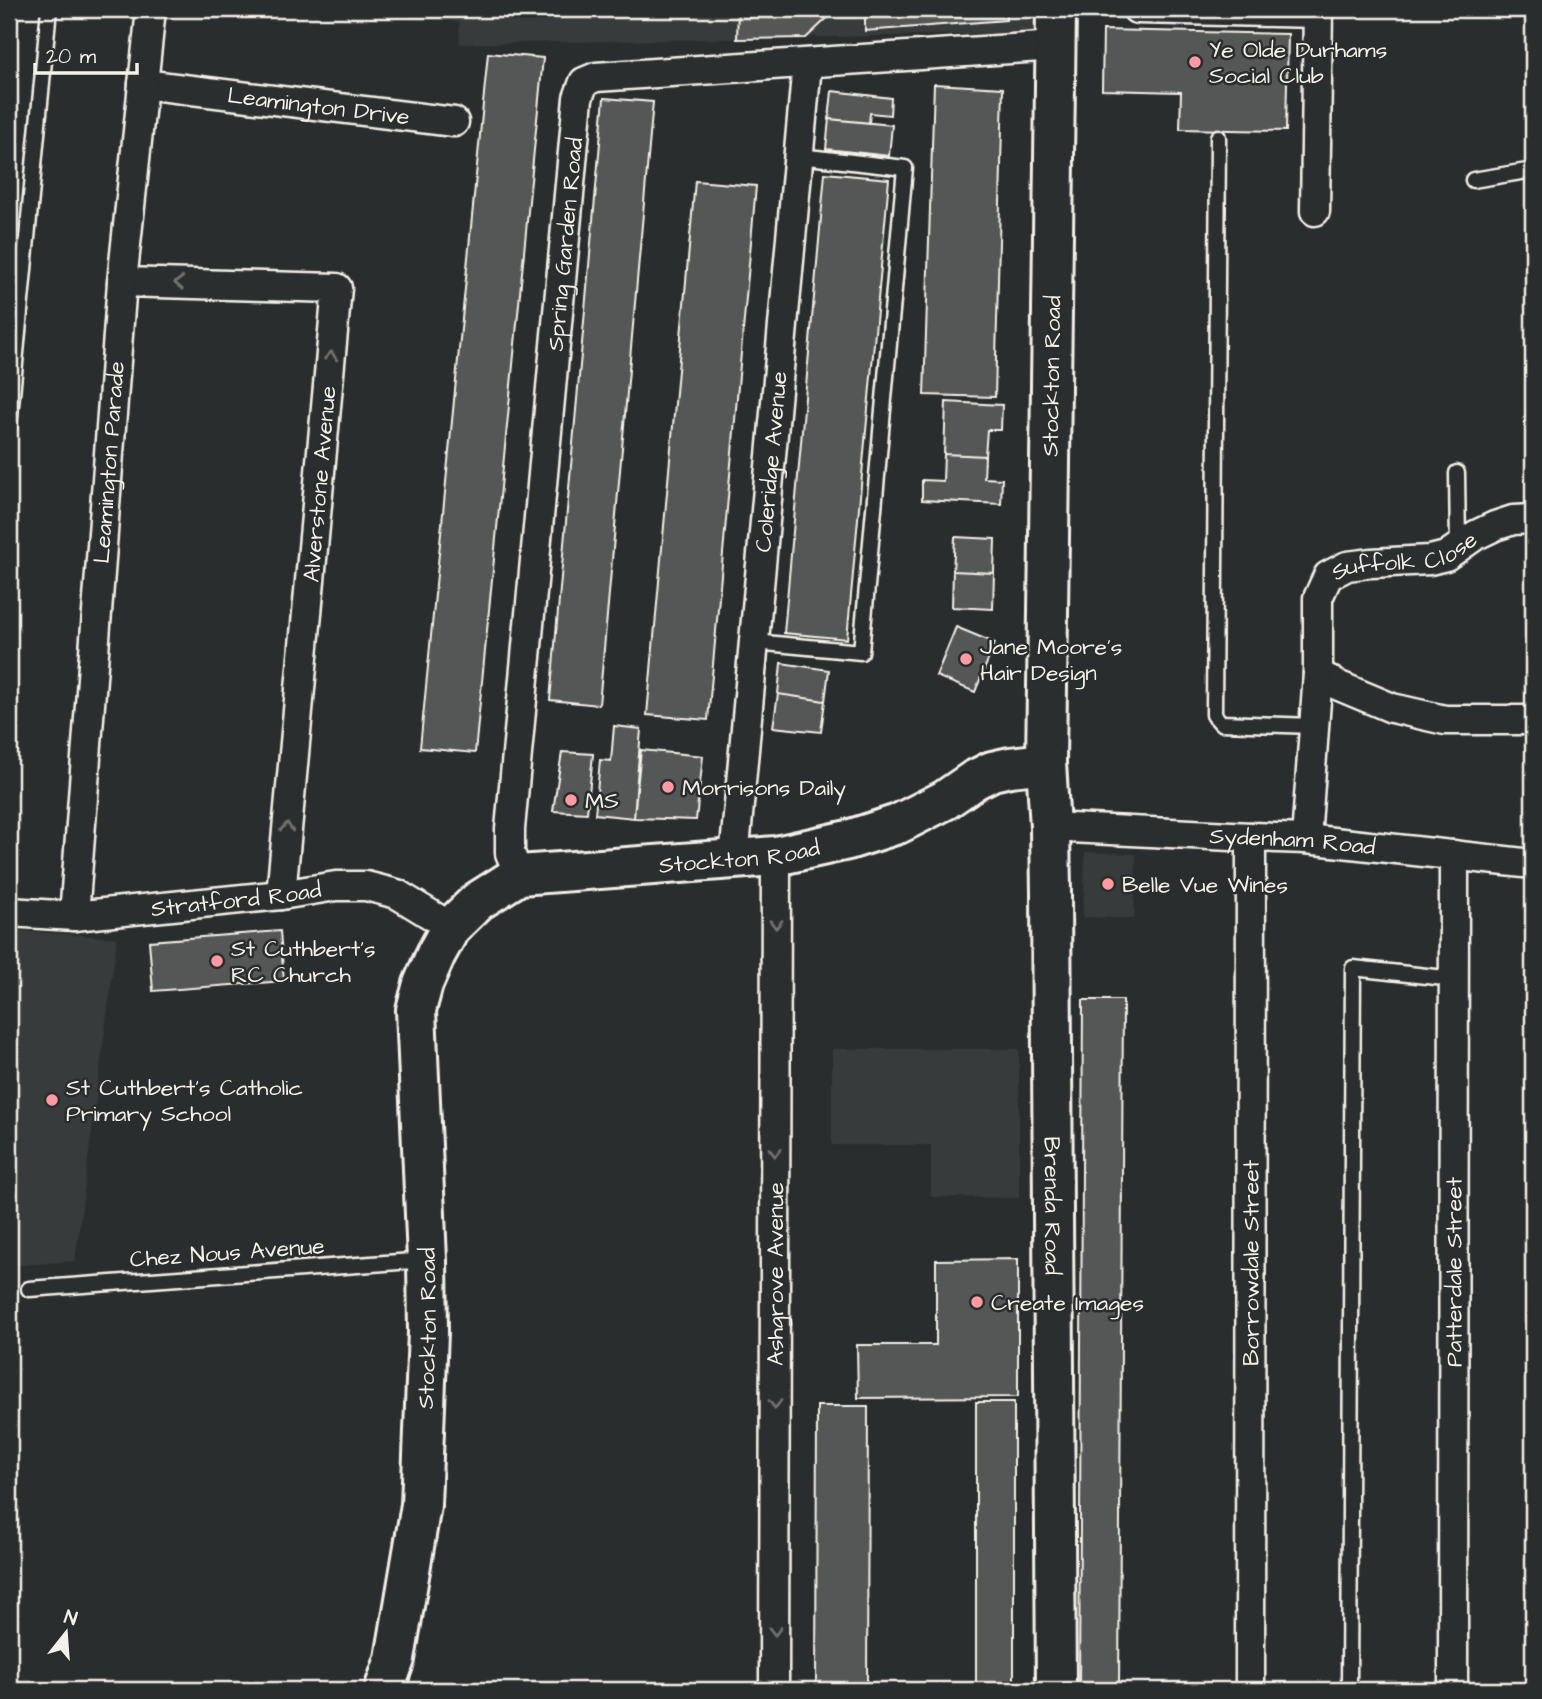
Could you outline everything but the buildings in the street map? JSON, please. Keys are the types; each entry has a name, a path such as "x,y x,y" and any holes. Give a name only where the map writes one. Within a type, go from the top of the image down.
{"main road":[{"name":"Stockton Road","path":"384,1690 395,1659 421,1505 428,1332 416,1010 422,984 451,928 478,901 519,875 776,856 848,840 898,824 945,800 992,771 1010,766 1046,763 1056,9"},
{"name":"Brenda Road","path":"1046,763 1050,827 1056,1690"}],"street":[{"name":"Leamington Parade","path":"74,916 122,282 151,9"},
{"path":"1137,9 1318,11 1315,211"},
{"name":"Spring Garden Road","path":"519,875 510,853 510,829 578,98 584,82 596,77 1055,46"},
{"name":"Coleridge Avenue","path":"734,859 807,64"},
{"name":"Leamington Drive","path":"143,84 454,122"},
{"name":"Alverstone Avenue","path":"122,282 337,288 281,895"},
{"name":"Suffolk Close","path":"1306,839 1318,673 1318,598 1328,576 1347,566 1430,560 1446,556 1476,535 1495,526 1513,520 1533,519"},
{"path":"1318,673 1337,685 1392,708 1445,720 1533,720"},
{"name":"Sydenham Road","path":"1050,827 1306,839 1533,864"},
{"name":"Borrowdale Street","path":"1250,1690 1251,837"},
{"name":"Patterdale Street","path":"1453,1690 1454,855"},
{"name":"Ashgrove Avenue","path":"774,1690 776,856"},
{"name":"Stratford Road","path":"9,912 74,916 281,895 336,886 366,886 397,894 451,928"}],"lane":[{"path":"9,426 50,9"},
{"path":"1218,137 1214,715 1221,723 1314,726"},
{"path":"754,642 861,652 905,168 799,156"},
{"path":"1473,180 1533,170"},
{"path":"1457,473 1458,548"},
{"path":"1349,1690 1353,968 1454,979"},
{"name":"Chez Nous Avenue","path":"29,1289 427,1260"}],"shaded area":[{"path":"326,9 1045,9 1044,33 460,44 459,22"},
{"name":"Belle Vue Wines","path":"1085,852 1136,854 1134,919 1083,917"},
{"name":"St Cuthbert's Catholic Primary School","path":"9,930 117,938 75,1261 9,1266"},
{"path":"832,1049 1019,1049 1019,1198 931,1197 931,1145 832,1145"}],"place":[{"name":"Ye Olde Durhams Social Club","path":"1195,62"},
{"name":"Jane Moore's Hair Design","path":"966,659"},
{"name":"Morrisons Daily","path":"668,787"},
{"name":"MS","path":"571,800"},
{"name":"Belle Vue Wines","path":"1108,884"},
{"name":"St Cuthbert's RC Church","path":"217,961"},
{"name":"St Cuthbert's Catholic Primary School","path":"52,1100"},
{"name":"Create Images","path":"977,1302"}]}
